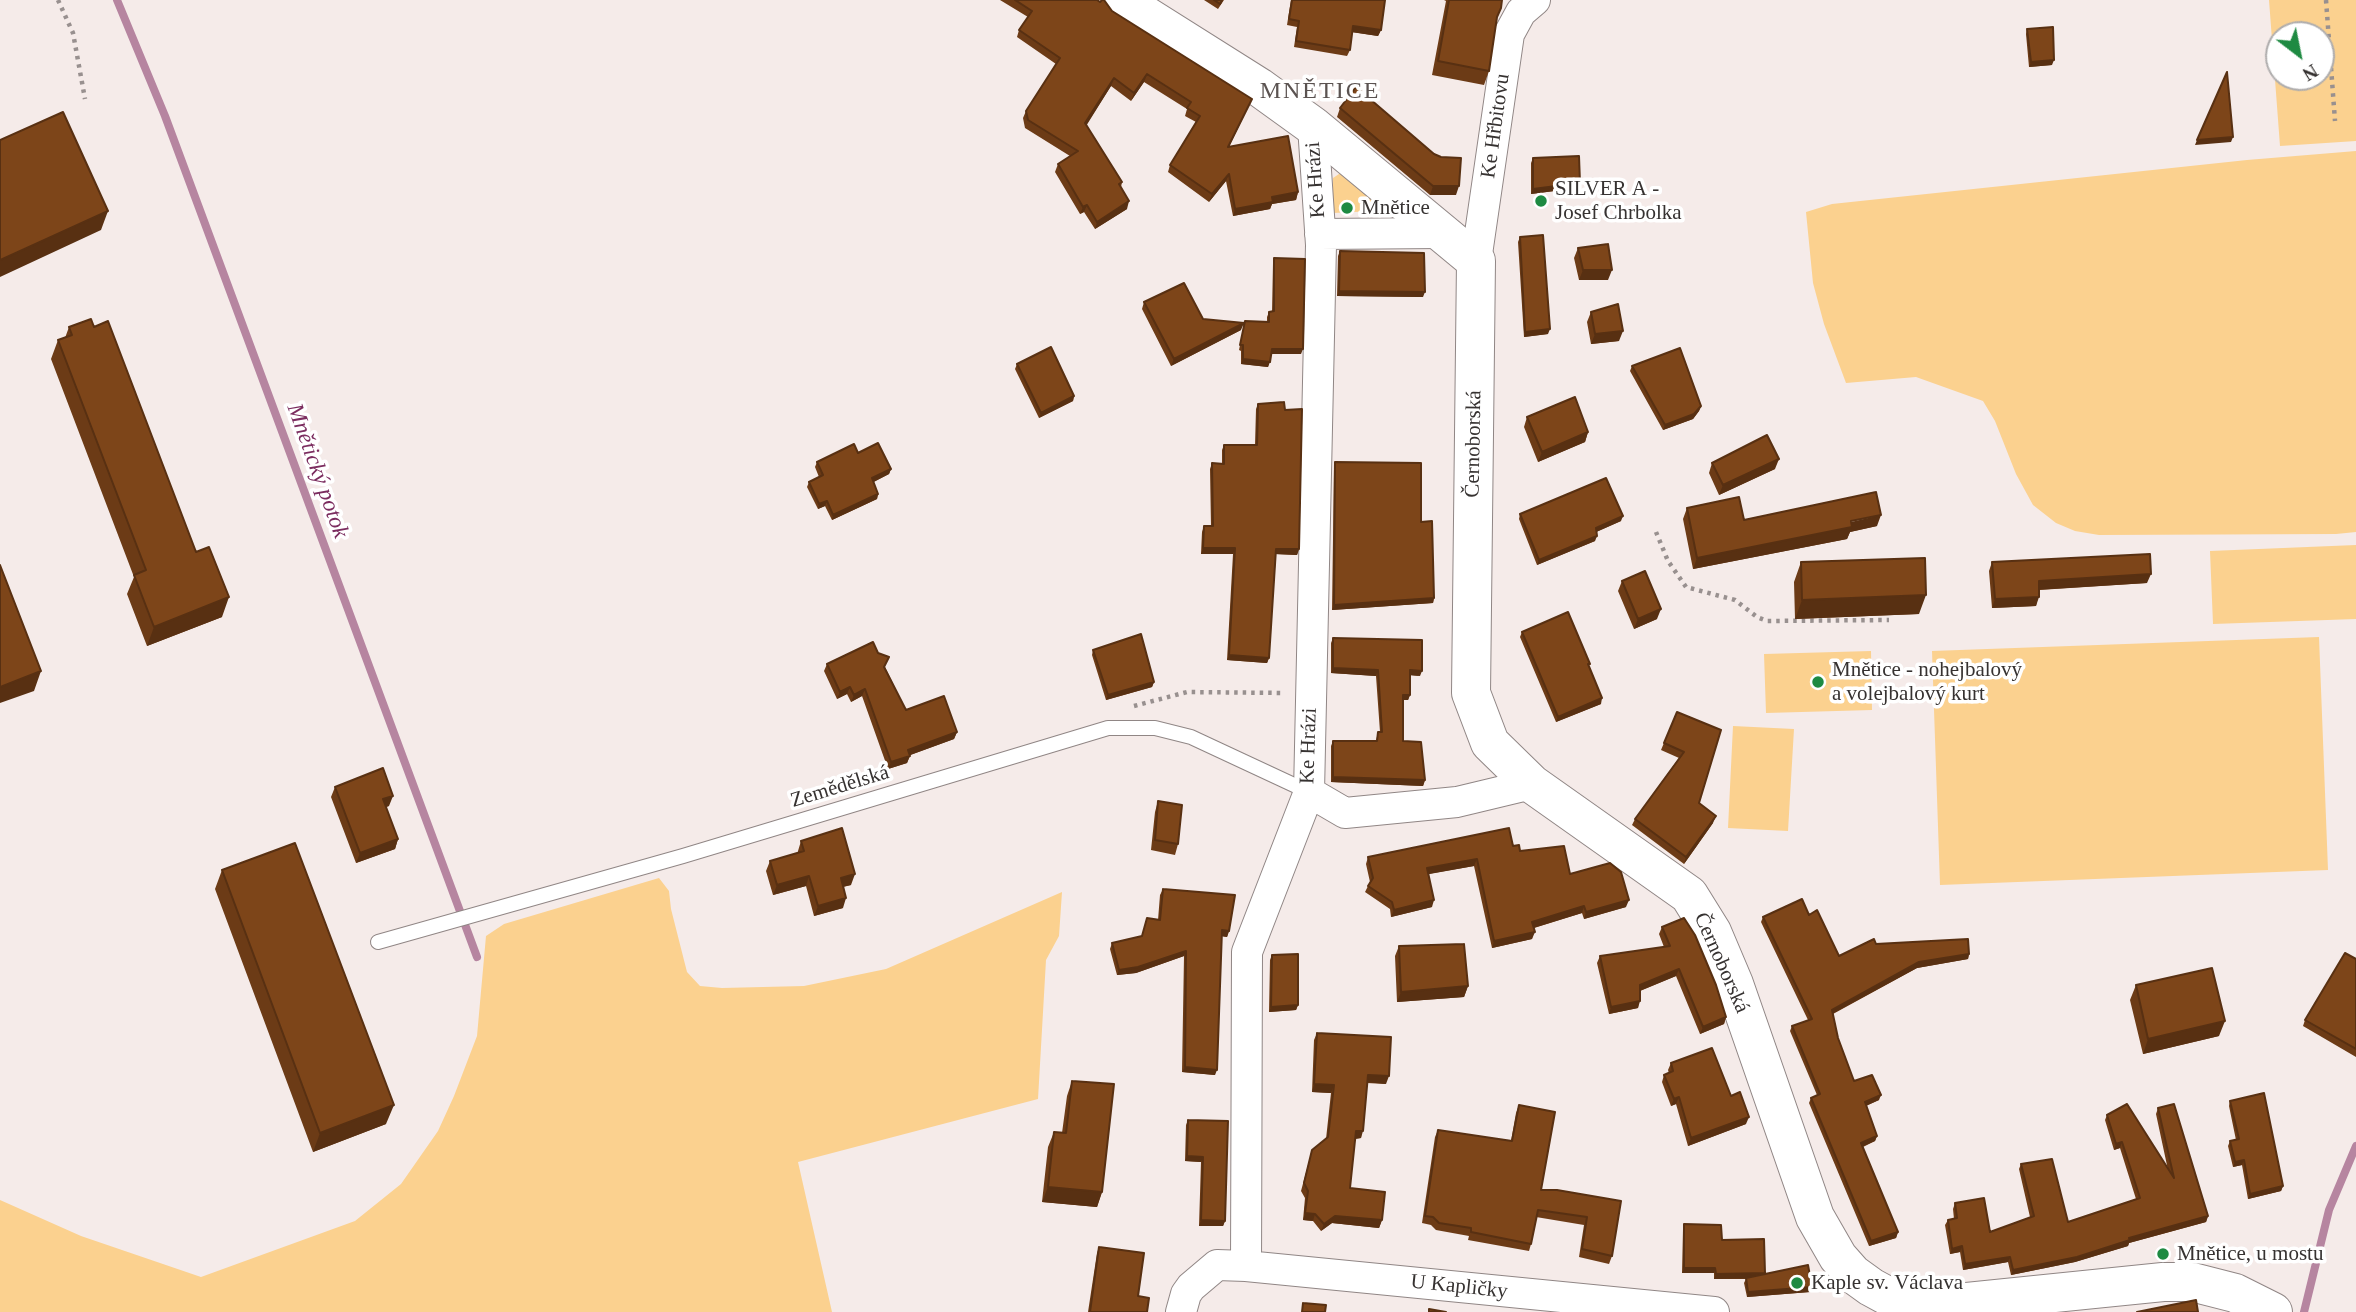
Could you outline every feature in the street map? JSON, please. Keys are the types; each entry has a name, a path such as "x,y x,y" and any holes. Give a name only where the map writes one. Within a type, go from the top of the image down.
{"street":[{"path":"1121,0 1259,87 1313,126 1476,261"},
{"name":"Ke Hřbitovu","path":"1476,261 1509,34 1521,12 1535,0"},
{"name":"Ke Hrázi","path":"1245,1266 1247,952 1309,792 1321,258 1313,126"},
{"path":"1320,234 1440,233"},
{"name":"Černoborská","path":"1476,261 1471,693 1490,743 1532,784 1689,895 1712,932 1734,984 1815,1217 1838,1257 1875,1303 1958,1303 2163,1282 2192,1282 2235,1293 2267,1308"},
{"path":"1309,792 1345,813 1457,802 1532,784"},
{"path":"1181,1312 1186,1294 1203,1275 1217,1265 1245,1266"},
{"name":"U Kapličky","path":"1245,1266 1714,1312"}],"lane":[{"name":"Zemědělská","path":"378,942 683,856 1108,728 1155,728 1191,737 1309,792"}],"path":[{"path":"58,0 72,33 85,99"},
{"path":"2326,0 2335,121"},
{"path":"1656,532 1668,561 1686,587 1735,600 1757,617 1767,621 1889,620"},
{"path":"1108,728 1104,714 1186,692 1282,694 1295,687 1311,686"}],"shaded area":[{"path":"2269,0 2356,0 2356,141 2280,146 2276,91 2335,91 2335,21 2271,21"},
{"path":"2356,151 2356,532 2099,535 2075,531 2056,523 2033,505 2016,474 1995,421 1983,401 1916,377 1846,383 1824,324 1813,283 1806,212 1832,204"},
{"path":"1343,174 1377,204 1375,211 1333,213 1333,178"},
{"path":"2356,545 2356,619 2213,624 2210,551"},
{"path":"2319,637 2328,870 1940,885 1932,651"},
{"name":"Mnětice - nohejbalový a volejbalový kurt","path":"1871,651 1872,710 1766,713 1764,654"},
{"path":"1733,726 1794,729 1788,831 1728,828"},
{"path":"659,878 669,891 687,972 700,986 722,988 804,986 886,969 1062,892 1059,936 1046,960 1038,1099 798,1162 832,1312 0,1312 0,1200 81,1236 201,1277 355,1221 401,1184 438,1131 477,1036 486,936 504,924"}],"building":[{"path":"1015,0 1104,0 1112,11 1252,99 1228,147 1288,136 1298,192 1272,197 1273,202 1235,209 1229,174 1212,194 1170,165 1200,116 1187,108 1191,102 1147,74 1134,93 1114,78 1085,123 1122,182 1119,184 1129,201 1097,222 1087,205 1083,207 1058,164 1078,151 1028,120 1026,111 1060,58 1019,30 1032,11"},
{"path":"1292,0 1385,0 1381,30 1353,26 1350,50 1296,41 1299,21 1289,19"},
{"path":"1449,0 1502,0 1489,71 1438,61"},
{"path":"2053,27 2054,60 2031,62 2027,29"},
{"path":"2227,72 2233,137 2197,140"},
{"path":"1356,87 1434,154 1461,158 1459,186 1433,186 1340,108"},
{"path":"63,112 108,211 0,260 0,140"},
{"path":"1579,156 1580,183 1533,189 1533,158"},
{"path":"1543,235 1550,329 1525,332 1520,237"},
{"path":"1608,244 1612,270 1583,270 1578,248"},
{"path":"1340,251 1424,253 1425,292 1339,291"},
{"path":"1274,258 1305,259 1303,349 1272,349 1270,362 1243,359 1243,345 1240,345 1245,321 1269,322 1269,312 1274,311"},
{"path":"1184,283 1203,319 1244,323 1174,359 1144,302"},
{"path":"1618,304 1623,331 1595,334 1591,312"},
{"path":"91,319 94,327 108,321 196,552 209,547 229,597 154,627 134,575 146,570 58,340 72,335 69,327"},
{"path":"1051,347 1074,396 1041,413 1017,364"},
{"path":"1680,348 1701,406 1694,414 1665,425 1632,366"},
{"path":"1575,397 1588,432 1542,452 1527,417"},
{"path":"1284,402 1285,410 1302,409 1299,549 1276,549 1269,658 1229,655 1235,548 1203,548 1204,526 1213,526 1212,463 1224,464 1224,445 1257,445 1258,404"},
{"path":"1767,435 1779,459 1723,485 1712,463"},
{"path":"878,443 891,469 872,478 878,494 833,515 827,501 819,504 809,482 823,475 817,462 854,444 858,453"},
{"path":"1335,462 1421,463 1421,522 1432,521 1434,598 1334,605"},
{"path":"1606,478 1623,516 1596,528 1597,536 1539,560 1520,514"},
{"path":"1876,492 1881,515 1851,521 1852,527 1697,558 1687,508 1739,497 1744,520"},
{"path":"2150,554 2151,574 2039,581 2039,597 1995,599 1992,562"},
{"path":"1925,558 1926,595 1802,600 1801,562"},
{"path":"0,565 41,671 0,687"},
{"path":"1645,571 1661,609 1638,619 1622,581"},
{"path":"1568,612 1602,698 1558,717 1522,632"},
{"path":"1141,634 1154,682 1108,695 1093,650"},
{"path":"1333,638 1422,640 1422,671 1410,670 1410,695 1403,695 1403,741 1421,742 1425,780 1333,777 1333,741 1377,741 1378,732 1382,732 1378,670 1333,668"},
{"path":"873,642 878,653 889,657 884,667 906,710 944,696 957,732 908,750 910,756 891,762 865,689 854,695 850,687 840,692 827,664"},
{"path":"1677,712 1721,730 1699,803 1716,816 1686,857 1635,819 1684,752 1664,743"},
{"path":"383,768 393,796 383,799 398,839 360,853 335,787"},
{"path":"1158,801 1182,805 1178,844 1155,840"},
{"path":"842,828 855,874 841,878 846,898 818,906 809,876 777,885 770,861 804,851 801,841"},
{"path":"1509,828 1513,846 1519,845 1520,851 1564,846 1570,874 1610,863 1621,872 1629,900 1586,912 1584,906 1532,922 1535,932 1494,941 1477,859 1427,868 1434,900 1394,910 1392,902 1368,886 1373,878 1368,857"},
{"path":"295,843 394,1105 320,1133 222,870"},
{"path":"1163,889 1235,895 1229,931 1222,930 1217,1070 1185,1067 1186,951 1138,967 1119,970 1112,943 1142,936 1147,918 1160,920"},
{"path":"1802,899 1809,915 1817,910 1839,956 1874,939 1876,944 1968,939 1969,954 1919,962 1832,1010 1838,1038 1854,1081 1872,1075 1881,1095 1865,1102 1877,1136 1861,1143 1898,1232 1871,1241 1811,1098 1820,1094 1792,1026 1812,1019 1763,917"},
{"path":"1684,918 1695,935 1726,1017 1703,1027 1679,969 1640,985 1640,1001 1611,1007 1600,956 1670,946 1662,927"},
{"path":"1464,944 1468,986 1401,992 1399,946"},
{"path":"2345,953 2356,959 2356,1049 2305,1020"},
{"path":"1298,954 1298,1005 1271,1007 1272,955"},
{"path":"2212,968 2225,1021 2148,1039 2136,985"},
{"path":"1317,1033 1391,1037 1389,1076 1368,1075 1363,1131 1356,1131 1350,1188 1385,1192 1382,1220 1335,1216 1324,1224 1315,1214 1305,1213 1308,1191 1304,1183 1312,1150 1328,1137 1334,1085 1314,1084"},
{"path":"1712,1048 1731,1096 1740,1092 1749,1117 1691,1138 1679,1097 1674,1099 1664,1075 1673,1071 1671,1063"},
{"path":"1072,1081 1114,1084 1102,1192 1048,1187 1054,1132 1066,1133"},
{"path":"2264,1093 2283,1186 2250,1194 2244,1160 2235,1162 2230,1141 2239,1139 2230,1101"},
{"path":"2127,1104 2174,1178 2158,1108 2174,1104 2208,1216 2129,1238 2130,1240 2077,1257 2013,1270 2010,1257 1965,1264 1962,1246 1952,1249 1948,1220 1957,1218 1955,1203 1984,1198 1990,1232 2034,1216 2021,1164 2052,1159 2068,1222 2140,1198 2122,1142 2116,1144 2107,1115"},
{"path":"1519,1105 1555,1112 1541,1190 1557,1190 1621,1201 1612,1256 1582,1249 1587,1217 1538,1210 1531,1244 1471,1232 1471,1228 1439,1223 1433,1217 1425,1216 1438,1130 1512,1141"},
{"path":"1188,1120 1228,1121 1225,1221 1201,1220 1203,1157 1187,1156"},
{"path":"1684,1224 1721,1225 1722,1240 1764,1239 1765,1273 1716,1274 1715,1268 1684,1268"},
{"path":"1099,1247 1144,1253 1138,1296 1149,1298 1147,1312 1090,1312"},
{"path":"1808,1265 1812,1287 1748,1292 1746,1278"},
{"path":"2196,1300 2198,1312 2137,1312"},
{"path":"1303,1303 1326,1305 1325,1312 1302,1312"}],"waterway":[{"name":"Mnětický potok","path":"117,0 165,116 477,957"},
{"path":"2304,1312 2329,1210 2356,1146"}],"place":[{"name":"SILVER A - Josef Chrbolka","path":"1541,201"},
{"name":"Mnětice","path":"1347,208"},
{"name":"Mnětice - nohejbalový a volejbalový kurt","path":"1818,682"},
{"name":"Mnětice, u mostu","path":"2163,1254"},
{"name":"Kaple sv. Václava","path":"1797,1283"}],"district":[{"name":"MNĚTICE","path":"1320,92"}]}
